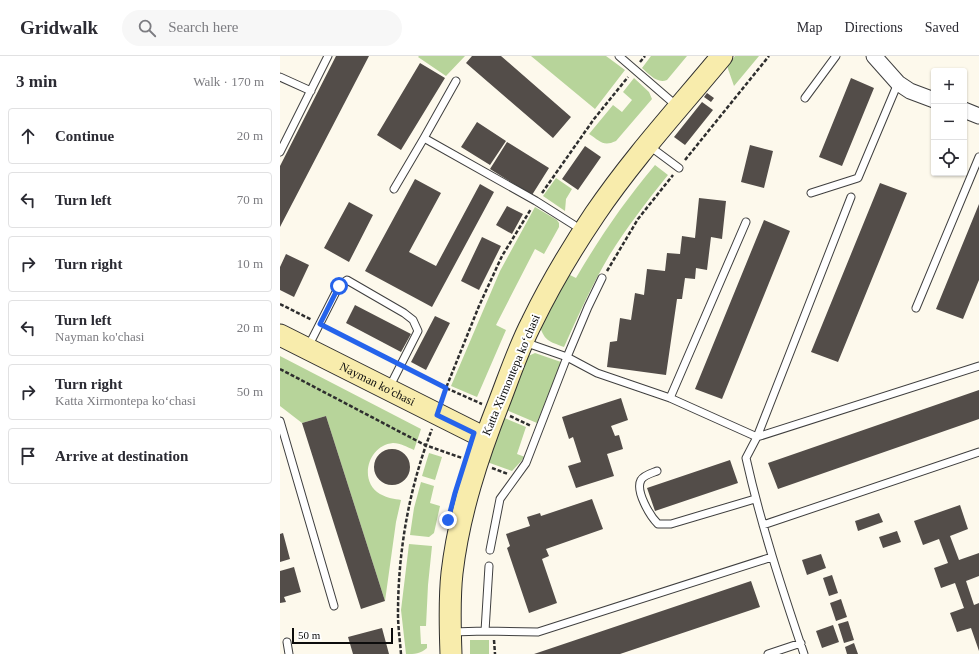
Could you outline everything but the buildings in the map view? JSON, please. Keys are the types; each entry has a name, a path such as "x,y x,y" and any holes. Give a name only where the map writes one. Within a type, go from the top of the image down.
{"main road":[{"name":"Katta Xirmontepa koʻchasi","path":"437,654 437,580 442,549 455,493 479,436 531,322 563,266 594,215 648,145 707,56"},
{"name":"Katta Xirmontepa koʻchasi","path":"451,654 450,632 452,573 457,543 479,436 514,334 574,226 595,194 614,169 722,56"},
{"name":"Nayman ko'chasi","path":"280,335 479,436"}],"street":[{"path":"874,56 898,83 910,91 931,99"},
{"path":"967,111 979,116"}],"lane":[{"path":"280,152 328,56"},
{"path":"619,56 675,104"},
{"path":"805,98 836,56"},
{"path":"280,77 311,91"},
{"path":"394,189 456,81"},
{"path":"811,193 858,178 898,83"},
{"path":"424,138 536,201 574,226"},
{"path":"648,145 679,168"},
{"path":"916,308 979,157"},
{"path":"804,654 772,557 755,499 746,458 757,437 851,196"},
{"path":"670,398 746,222"},
{"path":"490,550 500,499 526,463 567,357 602,278"},
{"path":"307,349 339,286 347,280 404,313 413,320 418,331 388,390"},
{"path":"523,341 567,357 597,373 670,398 757,437 979,366"},
{"path":"280,421 334,606"},
{"path":"763,525 979,452"},
{"path":"657,470 642,479 640,491 652,518 658,524 671,524 755,499"},
{"path":"450,632 538,632 772,557"},
{"path":"485,631 489,566"},
{"path":"287,642 290,654"},
{"path":"768,654 800,643"}],"path":[{"path":"401,654 398,616 398,586 405,522 425,445 446,388 502,256 536,201 594,119 645,56"},
{"path":"602,278 638,219 769,56"},
{"path":"280,304 446,388"},
{"path":"280,369 425,445"}],"green space":[{"path":"465,56 446,76 418,57"},
{"path":"531,56 606,56 625,70 595,109"},
{"path":"651,56 687,56 667,80 660,81 653,78 642,68"},
{"path":"735,56 759,56 734,86 727,66"},
{"path":"634,78 649,92 652,99 616,141 612,143 605,143 589,134 613,105 622,112 632,100 623,92"},
{"path":"655,165 668,175 637,214 609,256 591,289 564,347 550,342 543,334 539,323 566,273 576,278 613,220"},
{"path":"556,178 572,189 566,199 565,211 543,196"},
{"path":"535,207 557,220 559,227 544,254 535,249 496,325 506,330 477,397 451,386 500,271"},
{"path":"535,353 561,362 537,423 504,409 526,357"},
{"path":"280,356 421,429 414,450 396,443 384,445 377,450 369,464 369,481 373,488 380,494 401,500 396,522 385,601 326,416 302,423 280,406"},
{"path":"502,417 526,427 517,454 525,457 512,471 487,462"},
{"path":"429,453 442,457 435,480 422,476"},
{"path":"421,482 434,486 430,503 440,506 434,533 429,537 410,535 414,508"},
{"path":"409,544 432,546 426,626 420,626 421,644 427,644 427,648 417,653 406,654 401,610"},
{"path":"470,640 489,640 489,654 470,654"}],"route":[{"path":"339,286 320,324 446,388 437,415 474,433 448,520"}]}
